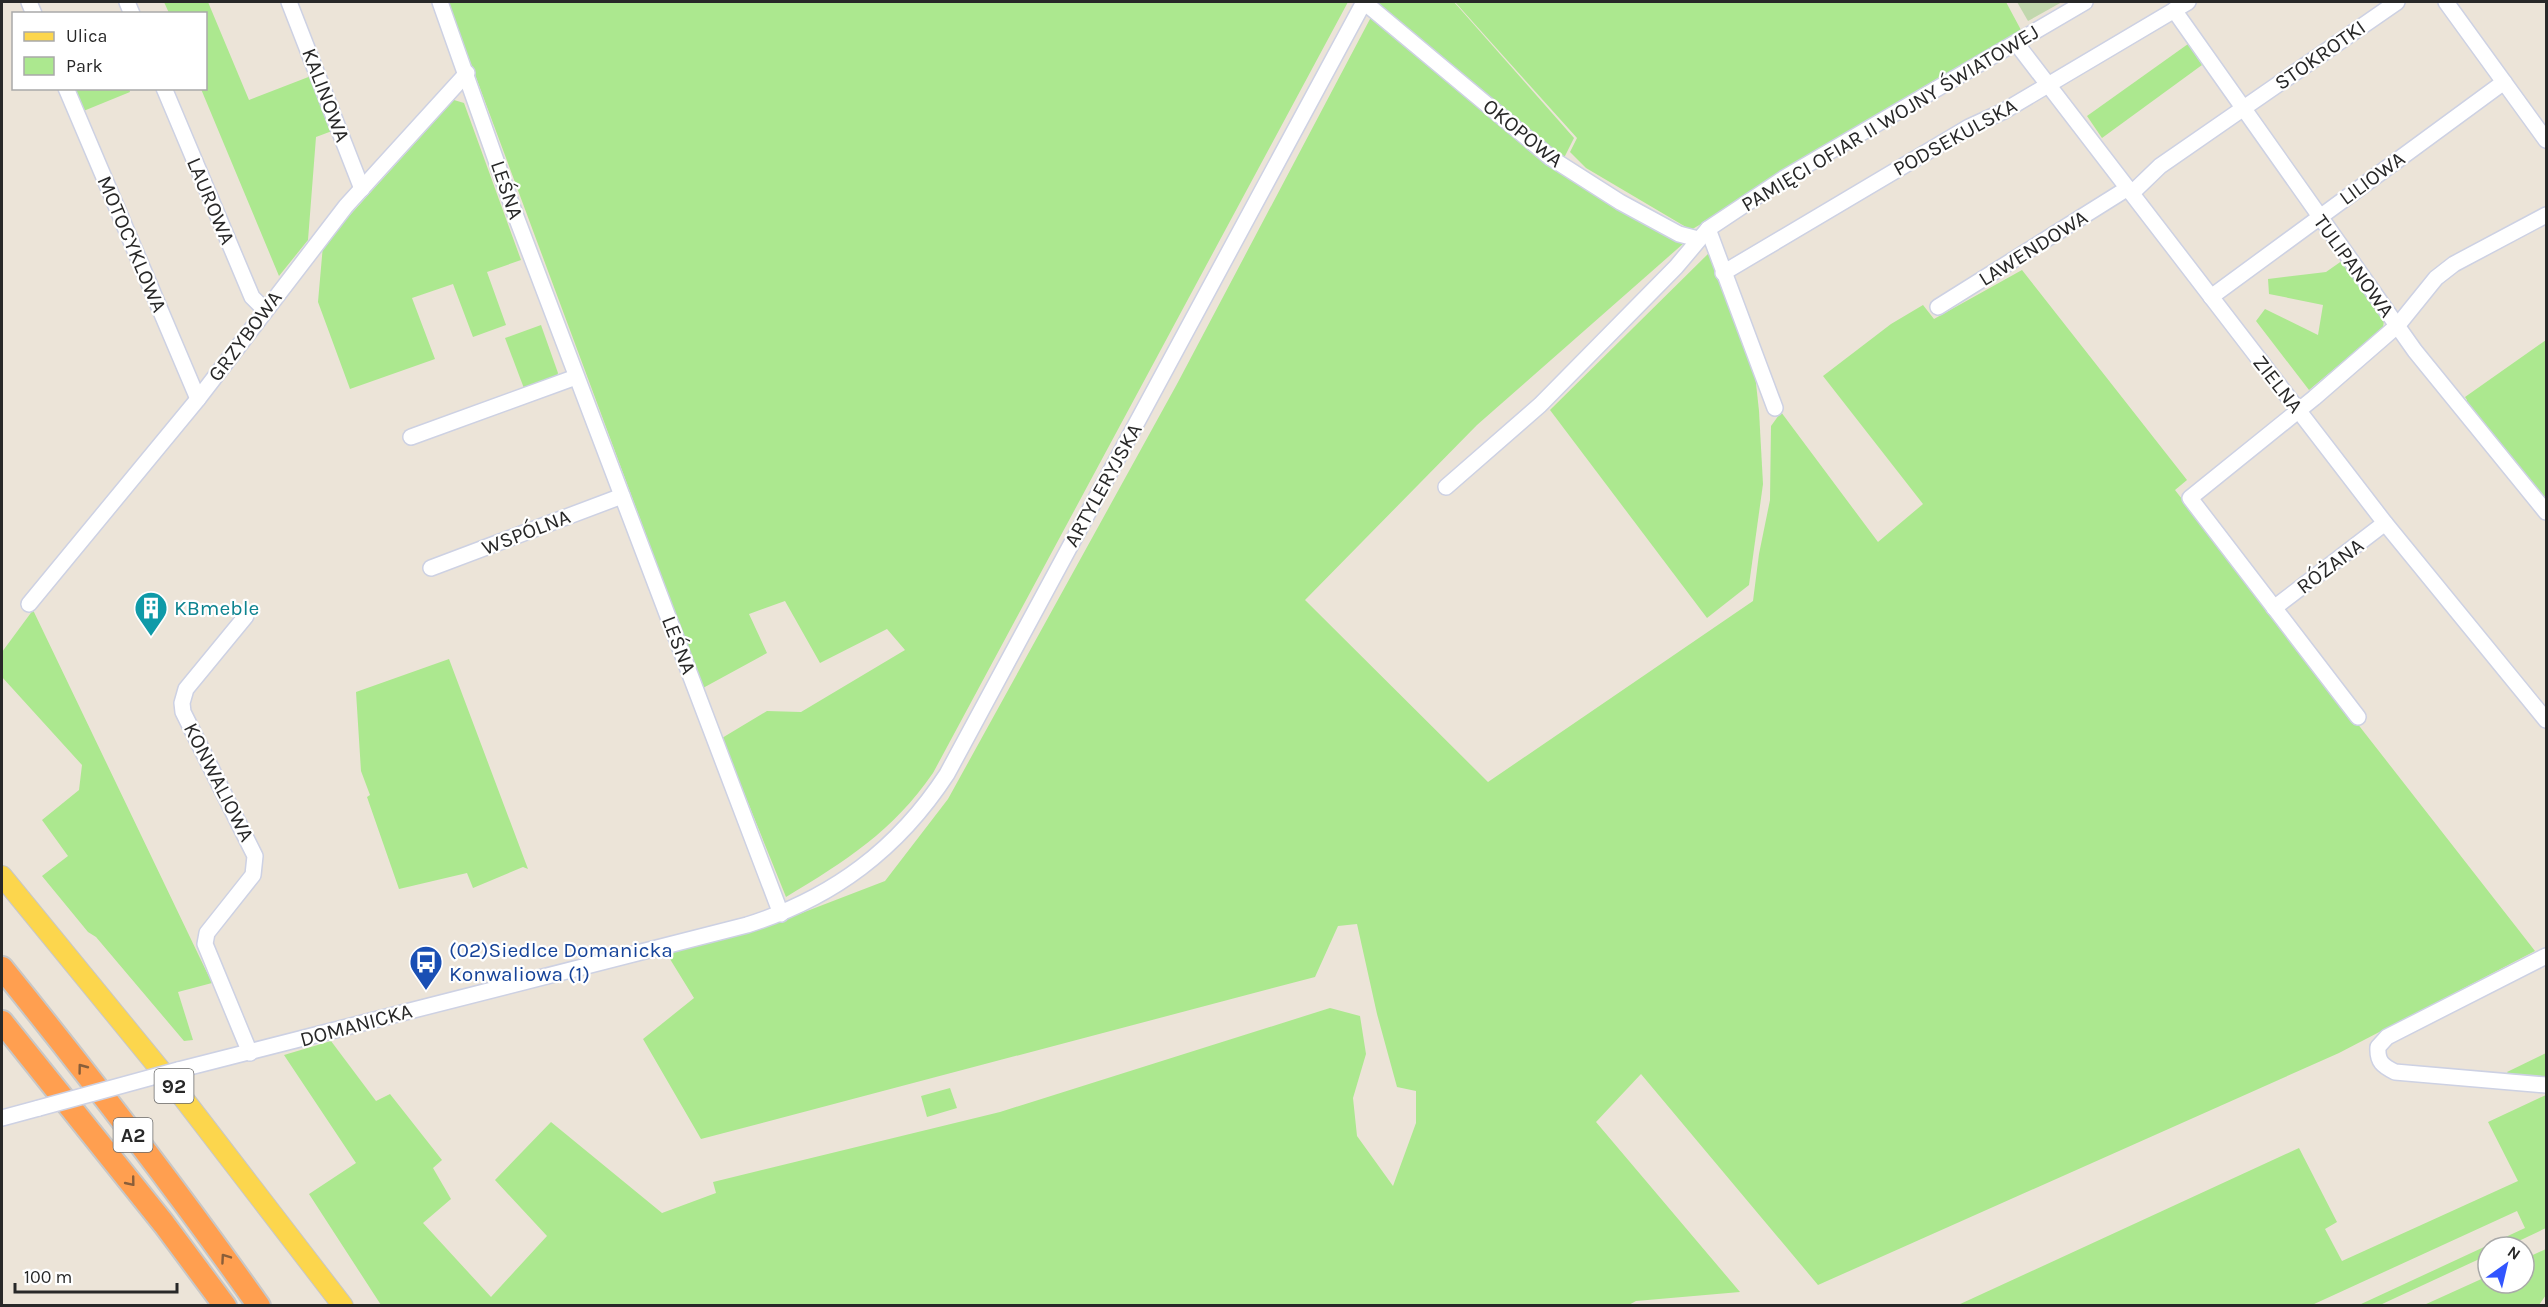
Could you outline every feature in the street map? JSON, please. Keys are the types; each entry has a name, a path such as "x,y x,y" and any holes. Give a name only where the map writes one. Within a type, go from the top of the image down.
{"highway":[{"name":"A2","path":"2,968 199,1221 259,1305"},
{"name":"A2","path":"2,1022 164,1224 225,1305"}],"main road":[{"name":"92","path":"2,876 151,1056 343,1305"}],"street":[{"name":"KALINOWA","path":"289,2 362,189"},
{"name":"LEŚNA","path":"440,2 515,214 781,914"},
{"name":"OKOPOWA","path":"1364,2 1551,158 1620,202 1679,234 1703,234"},
{"name":"ARTYLERYJSKA","path":"781,914 845,881 872,861 919,813 947,774 1364,2"},
{"name":"PAMIĘCI OFIAR II WOJNY ŚWIATOWEJ","path":"1446,487 1540,405 1676,267 1703,234 1786,177 2085,2"},
{"name":"PODSEKULSKA","path":"1724,273 1969,127 2004,111 2188,2"},
{"name":"STOKROTKI","path":"2243,109 2397,2"},
{"path":"2446,2 2547,140"},
{"name":"TULIPANOWA","path":"2174,10 2318,217 2398,325 2547,512"},
{"name":"ZIELNA","path":"2016,43 2046,85 2130,190 2385,523 2547,720"},
{"name":"GRZYBOWA","path":"29,604 198,399 321,236 467,73"},
{"name":"LILIOWA","path":"2211,297 2504,82"},
{"name":"MOTOCYKLOWA","path":"67,90 198,399"},
{"name":"LAUROWA","path":"165,90 252,297 265,310"},
{"name":"LAWENDOWA","path":"1938,307 2130,190 2160,166 2243,109"},
{"path":"2298,410 2398,325 2436,278 2454,264 2547,215"},
{"path":"1703,234 1724,273 1775,408"},
{"path":"411,436 576,377"},
{"name":"RÓŻANA","path":"2298,410 2190,498 2358,717"},
{"name":"WSPÓLNA","path":"430,568 622,496"},
{"name":"RÓŻANA","path":"2274,608 2385,523"},
{"name":"KONWALIOWA","path":"246,616 186,689 182,703 183,712 255,856 253,875 207,933 205,944 250,1053"},
{"name":"DOMANICKA","path":"2,1118 781,914"},
{"path":"2547,956 2387,1037 2378,1047 2378,1056 2383,1066 2395,1072 2547,1085"}],"green space":[{"path":"164,2 208,2 249,100 311,76 332,131 316,137 308,240 279,276 201,90 207,90 207,12 169,12"},
{"path":"448,2 1348,2 933,773 918,794 885,828 829,871 786,897 722,738 767,711 801,712 905,650 887,629 820,663 785,601 749,614 767,653 703,688"},
{"path":"1379,2 1454,2 1574,138 1564,158 1615,206 1684,243 1477,425 1305,600 1488,782 1753,601 1759,554 1770,500 1771,426 1781,412 1878,542 1923,504 1823,376 1891,324 1923,305 1934,319 2022,270 2187,480 2175,490 2535,951 2339,1053 1818,1285 1641,1074 1596,1122 1740,1292 1636,1301 1627,1306 381,1305 309,1194 356,1163 284,1055 331,1041 376,1101 390,1094 442,1160 433,1168 451,1199 423,1223 491,1297 547,1236 495,1180 551,1122 662,1213 716,1193 713,1182 1000,1112 1330,1008 1360,1016 1366,1054 1353,1098 1357,1136 1393,1186 1416,1123 1416,1091 1397,1087 1377,1014 1357,924 1338,926 1315,977 701,1139 643,1039 694,998 665,951 781,921 885,881 948,799 1177,384"},
{"path":"1455,2 2006,2 2021,30 1691,230 1586,168 1570,152 1577,138"},
{"path":"2017,2 2062,2 2028,21"},
{"path":"2188,44 2202,65 2102,138 2087,116"},
{"path":"71,90 129,90 130,92 81,112"},
{"path":"454,100 464,103 521,260 487,272 506,325 473,337 453,284 412,298 435,359 350,389 318,302 323,245"},
{"path":"1712,250 1755,374 1763,484 1749,585 1707,618 1550,410"},
{"path":"2346,258 2384,320 2383,328 2309,390 2256,321 2265,309 2318,335 2323,305 2269,294 2268,279 2326,272"},
{"path":"541,325 558,373 556,379 525,391 505,338"},
{"path":"2546,340 2546,506 2464,403 2467,400 2465,397"},
{"path":"33,610 212,983 178,992 193,1040 184,1041 42,876 68,856 42,820 79,790 82,765 2,677 2,652"},
{"path":"449,659 528,869 523,867 473,888 467,873 399,889 367,797 370,795 361,771 356,692"},
{"path":"2546,1053 2546,1083 2514,1081 2507,1072"},
{"path":"950,1088 957,1108 927,1117 921,1096"},
{"path":"2546,1095 2546,1228 2531,1235 2510,1235 2525,1228 2517,1211 2312,1305 1958,1305 2299,1148 2337,1222 2325,1229 2342,1261 2518,1181 2488,1122"},
{"path":"2546,1249 2546,1295 2539,1305 2424,1305 2476,1281 2476,1295 2536,1295 2536,1254"},
{"path":"2476,1251 2476,1261 2380,1305 2359,1305"}],"place":[{"name":"KBmeble","path":"151,637"},
{"name":"(02)Siedlce Domanicka Konwaliowa (1)","path":"426,991"}]}
